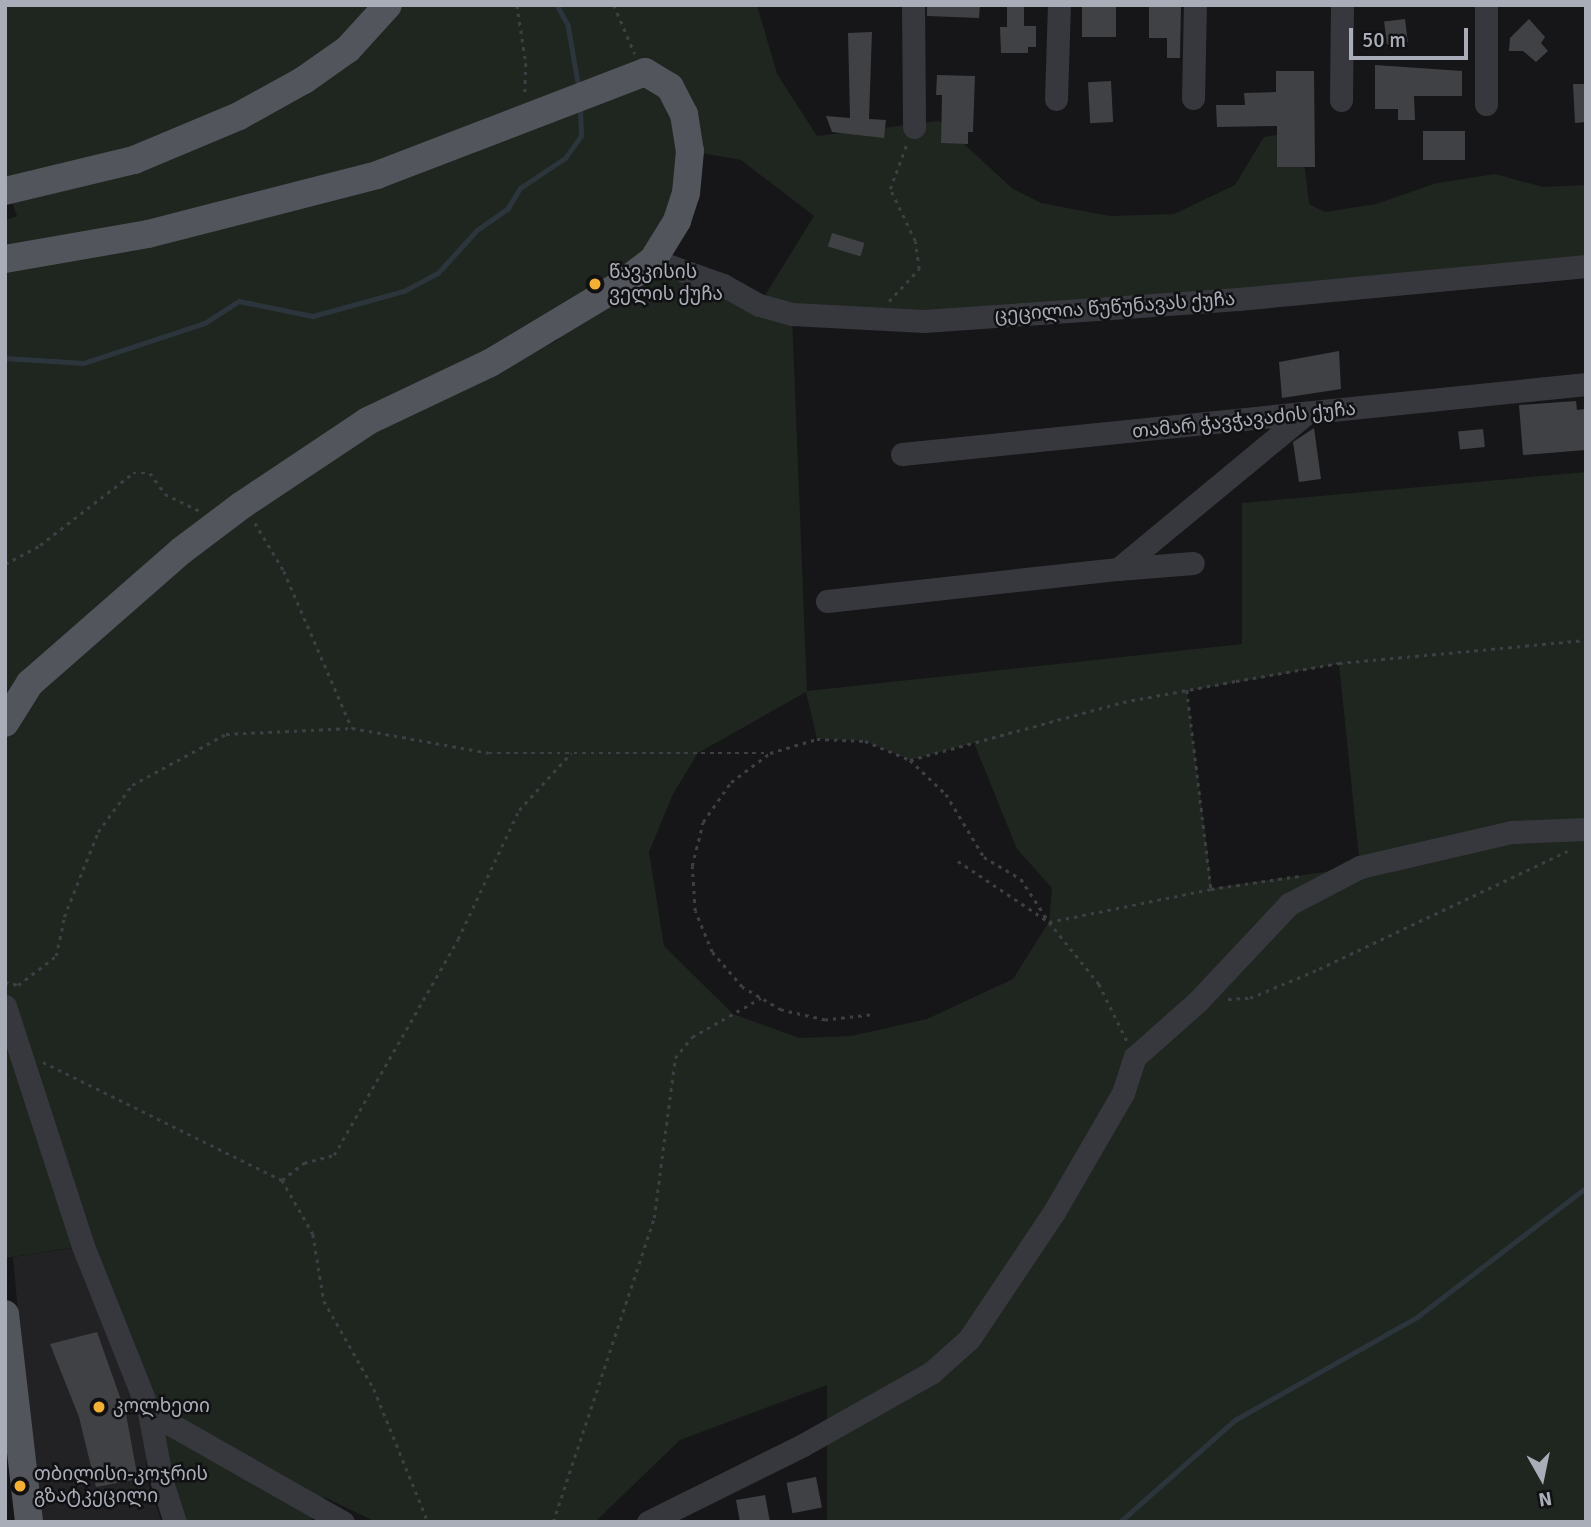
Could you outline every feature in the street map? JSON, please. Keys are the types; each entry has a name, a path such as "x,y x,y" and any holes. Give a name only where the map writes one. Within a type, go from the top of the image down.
{"main road":[{"path":"5,191 134,160 239,116 304,80 348,49 388,5"},
{"path":"5,259 148,234 376,175 523,119 552,111 645,72 660,79 679,100 690,151 686,193 677,221 653,260 620,285 501,357 368,421 242,505 30,683 5,723"},
{"path":"5,1314 29,1522"}],"street":[{"path":"914,5 914,127"},
{"path":"1056,99 1059,5"},
{"path":"1193,98 1195,5"},
{"path":"1341,100 1342,5"},
{"path":"1486,5 1486,104"},
{"name":"ცეცილია წუწუნავას ქუჩა","path":"653,260 723,285 759,305 792,314 924,321 1028,316 1586,266"},
{"name":"თამარ ჭავჭავაძის ქუჩა","path":"902,454 1303,416 1586,384"},
{"path":"1118,569 1303,416"},
{"path":"827,601 1193,563"},
{"path":"649,1522 803,1445 931,1373 969,1339 1054,1212 1123,1093 1135,1057 1198,1001 1289,904 1360,867 1512,831 1580,838"},
{"path":"5,1006 83,1246 149,1412 162,1482 176,1522"},
{"path":"149,1412 344,1522"}],"path":[{"path":"517,5 527,63 523,119"},
{"path":"614,5 645,72"},
{"path":"872,318 919,269 915,242 890,189 914,127"},
{"path":"5,564 40,545 133,472 150,473 165,494 195,507 214,527"},
{"path":"242,505 285,571 352,729"},
{"path":"910,761 1123,702 1187,690 1339,663 1586,640"},
{"path":"1187,690 1211,888"},
{"path":"5,982 18,985 56,956 64,916 98,832 132,785 226,734 352,729 489,753 571,754 770,753 817,739 853,741 910,761 946,794 984,857 1021,879 1049,922 1099,984 1135,1057"},
{"path":"770,753 731,782 704,822 692,866 695,911 712,953 742,987 780,1010 825,1020 870,1015"},
{"path":"282,1180 304,1163 334,1155 458,939 519,810 571,754"},
{"path":"1198,1001 1250,998 1580,838"},
{"path":"958,862 1049,922 1211,888 1306,875"},
{"path":"553,1522 654,1218 675,1058 692,1037 761,998"},
{"path":"21,1054 63,1069 156,1121 282,1180 313,1234 324,1301 374,1390 428,1522"}],"shaded area":[{"path":"5,5 757,5 777,74 817,136 939,121 1013,189 1041,203 1110,216 1174,214 1235,185 1264,137 1291,133 1303,152 1309,204 1325,212 1376,204 1437,183 1495,174 1543,187 1586,185 1586,266 1238,299 792,315 807,691 1242,644 1242,503 1586,472 1586,1522 827,1522 827,1385 680,1440 595,1522 376,1522 324,1497 310,1522 175,1522 83,1246 5,1258 5,220 17,216 5,182","holes":["690,151 741,160 814,216 759,305 653,260","624,284 556,341 382,427","1339,664 1360,867 1212,888 1187,691","806,692 817,739 865,741 910,760 974,743 1017,849 1052,888 1049,922 1013,979 927,1019 851,1036 799,1038 733,1014 664,946 649,852 673,794 698,753"]},
{"path":"73,1248 147,1419 146,1478 162,1522 37,1522 13,1257"}],"building":[{"path":"927,5 980,5 979,18 927,16"},
{"path":"1007,5 1024,5 1024,26 1036,26 1036,47 1028,47 1028,53 1001,53 1000,27 1007,27"},
{"path":"1082,5 1116,5 1116,37 1082,37"},
{"path":"1149,5 1181,5 1180,58 1167,58 1167,38 1149,38"},
{"path":"1405,19 1408,42 1387,44 1384,22"},
{"path":"1529,19 1545,37 1541,43 1548,51 1536,62 1523,51 1509,51 1510,38"},
{"path":"872,32 869,119 886,120 884,138 832,132 826,116 850,118 848,33"},
{"path":"1375,65 1462,71 1462,96 1414,96 1415,120 1398,120 1398,109 1375,109"},
{"path":"1276,71 1314,71 1315,167 1277,167 1277,126 1217,127 1216,105 1245,105 1244,93 1276,92"},
{"path":"937,75 975,76 973,132 968,132 968,144 941,143 942,95 936,95"},
{"path":"1111,81 1113,122 1090,123 1088,82"},
{"path":"1573,84 1586,84 1586,122 1575,123"},
{"path":"1423,131 1465,131 1465,160 1423,160"},
{"path":"832,233 865,243 860,256 828,246"},
{"path":"1339,351 1341,389 1282,398 1279,362"},
{"path":"1576,401 1577,410 1585,409 1586,450 1523,455 1519,405"},
{"path":"1314,428 1321,479 1299,482 1293,442"},
{"path":"1483,429 1485,447 1460,450 1458,432"},
{"name":"კოლხეთი","path":"97,1332 126,1414 138,1479 96,1487 79,1417 50,1344"},
{"path":"816,1477 822,1507 792,1513 787,1483"},
{"path":"765,1495 770,1522 740,1522 736,1500"}],"waterway":[{"path":"557,5 568,25 579,88"},
{"path":"5,358 84,363 205,323 239,301 313,316 404,291 438,273 477,230 508,208 520,188 565,158 581,136 580,107"},
{"path":"1120,1522 1235,1420 1417,1317 1586,1188"}],"place":[{"name":"წავკისის ველის ქუჩა","path":"595,284"},
{"name":"კოლხეთი","path":"99,1407"},
{"name":"თბილისი-კოჯრის გზატკეცილი","path":"20,1486"}]}
